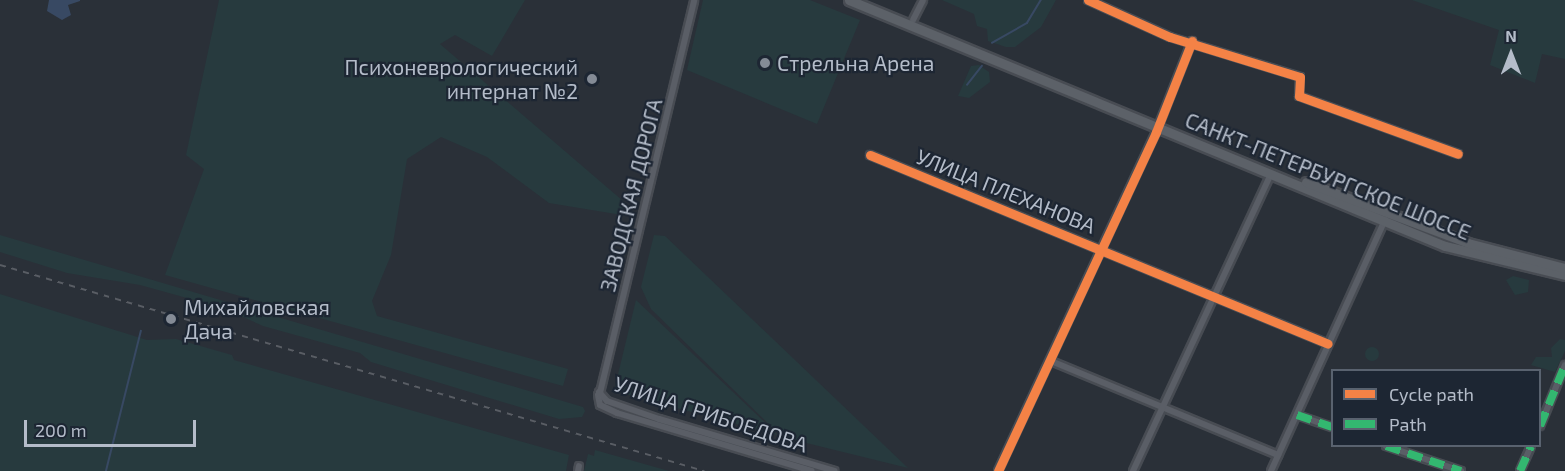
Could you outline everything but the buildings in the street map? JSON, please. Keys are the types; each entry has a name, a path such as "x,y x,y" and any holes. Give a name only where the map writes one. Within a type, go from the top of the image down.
{"main road":[{"name":"САНКТ-ПЕТЕРБУРГСКОЕ ШОССЕ","path":"849,0 1386,217 1455,249 1565,276"},
{"name":"САНКТ-ПЕТЕРБУРГСКОЕ ШОССЕ","path":"865,0 1271,174 1386,217 1492,251 1565,268"}],"street":[{"name":"ЗАВОДСКАЯ ДОРОГА","path":"599,394 694,0"},
{"path":"914,20 923,0"},
{"path":"1089,0 1192,41 1300,76 1299,96 1458,154"},
{"path":"998,471 1051,361 1158,124 1192,41"},
{"name":"УЛИЦА ПЛЕХАНОВА","path":"870,155 1214,295 1328,344"},
{"path":"1133,471 1271,174"},
{"path":"1272,471 1386,217"},
{"path":"1051,361 1278,456"},
{"path":"1541,421 1565,365"},
{"name":"УЛИЦА ГРИБОЕДОВА","path":"599,394 598,402 608,409 812,471"},
{"name":"УЛИЦА ГРИБОЕДОВА","path":"599,394 607,401 659,419 834,471"},
{"path":"1297,415 1331,427"},
{"path":"1389,447 1461,471"},
{"path":"1520,471 1531,447"}],"green space":[{"path":"219,0 525,0 492,56 455,35 440,44 630,207 628,216 549,203 487,157 441,137 407,159 391,255 372,301 377,316 568,369 563,386 165,275 204,169 186,155"},
{"name":"Стрельна Арена","path":"703,0 810,0 860,20 817,124 687,70"},
{"path":"942,0 1056,0 1041,27 1015,47 1006,47 988,41 987,29 977,26 974,14"},
{"path":"1412,0 1565,0 1565,59 1542,54 1535,83 1490,65 1499,30"},
{"path":"979,65 989,72 990,82 969,98 958,96 971,66"},
{"path":"0,235 583,407 585,411 582,417 559,419 371,362 360,353 263,326 223,308 140,285 67,273 0,252"},
{"path":"654,235 665,236 908,468 782,437 651,309 641,287"},
{"path":"1513,276 1529,280 1528,292 1515,295 1506,280"},
{"path":"0,294 147,340 176,339 232,355 234,360 569,455 566,471 0,471"},
{"path":"636,300 774,431 777,435 614,391"},
{"path":"1560,339 1565,340 1565,351 1555,372 1531,365 1536,357 1552,357 1551,348"},
{"path":"1369,347 1375,347 1379,354 1375,361 1369,361 1365,357 1365,351"},
{"path":"595,450 669,471 584,471 588,454 594,456"}],"water":[{"path":"49,0 80,1 68,5 71,15 62,20 47,11"}],"waterway":[{"path":"992,43 1027,23 1041,0"},
{"path":"967,85 982,66"},
{"path":"106,471 141,331"}],"railway":[{"path":"0,265 704,471"}],"marked path":[{"path":"1541,424 1565,365"},
{"path":"1297,415 1331,427"},
{"path":"1389,447 1461,471"},
{"path":"1520,471 1531,447"}],"cycle path":[{"path":"1088,0 1170,37 1300,77 1299,96 1458,154"},
{"path":"998,471 1156,132 1192,41"},
{"path":"870,155 1328,344"}],"place":[{"name":"Стрельна Арена","path":"765,63"},
{"name":"Психоневрологический интернат №2","path":"592,79"},
{"name":"Михайловская Дача","path":"171,319"}]}
